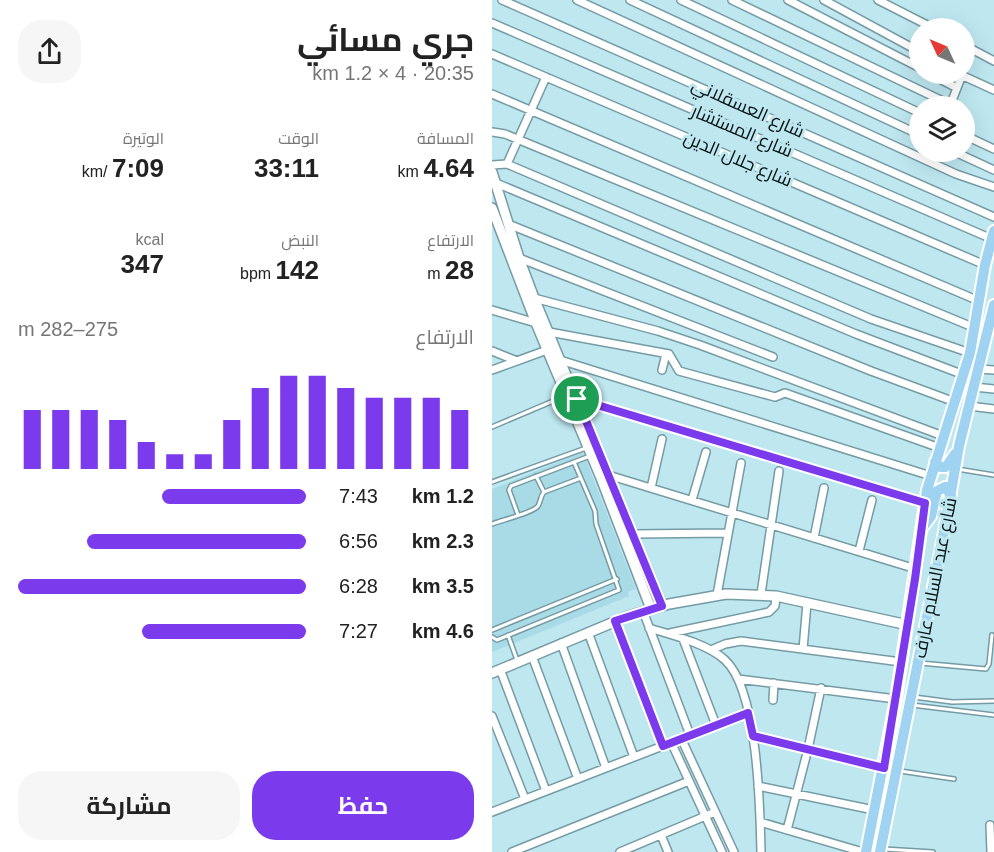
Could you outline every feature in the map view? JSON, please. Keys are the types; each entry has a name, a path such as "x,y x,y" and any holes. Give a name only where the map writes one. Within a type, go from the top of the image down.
{"main road":[{"path":"492,172 496,183 500,228 519,258 662,606"},
{"path":"492,208 536,323 590,452 647,610"},
{"name":"شارع عبد السلام عارف","path":"865,852 884,768 896,699 925,503 935,462 970,353 985,265 993,235"},
{"name":"شارع عبد السلام عارف","path":"881,850 959,446 978,369 990,342 994,305"},
{"path":"935,462 940,467 946,468 959,446"},
{"path":"922,527 931,516 937,491 945,487 951,495"},
{"path":"496,671 615,621 662,606 717,595 776,596 908,625"}],"street":[{"name":"شارع العسقلاني","path":"502,0 994,216"},
{"path":"577,0 956,174 994,188"},
{"path":"630,0 909,130"},
{"path":"681,0 909,109"},
{"path":"732,0 929,96"},
{"path":"788,0 909,62"},
{"path":"824,0 909,46"},
{"path":"878,0 913,18"},
{"name":"شارع المستشار","path":"492,23 993,235"},
{"path":"975,50 994,60"},
{"name":"شارع جلال الدين","path":"492,54 985,265"},
{"path":"507,164 546,77"},
{"path":"975,81 994,90"},
{"path":"949,84 957,88"},
{"path":"954,96 958,84"},
{"path":"492,94 979,301"},
{"path":"492,132 505,134 975,328"},
{"path":"975,140 994,149"},
{"path":"975,161 994,170"},
{"path":"492,165 507,164 871,319 970,353"},
{"path":"496,183 856,334 964,375"},
{"path":"500,228 955,402"},
{"path":"519,258 772,357"},
{"path":"534,298 658,331 700,345 943,436"},
{"path":"492,310 536,323"},
{"path":"549,332 666,354 671,356 679,370 775,397 784,393 940,448"},
{"path":"492,370 547,350"},
{"path":"492,351 517,361"},
{"path":"662,370 666,354"},
{"path":"560,360 931,476"},
{"path":"978,369 994,370"},
{"path":"974,387 994,389"},
{"path":"577,399 925,503"},
{"path":"969,406 994,410"},
{"path":"651,488 662,439"},
{"path":"692,500 706,452"},
{"path":"717,595 741,463"},
{"path":"761,594 779,471"},
{"path":"609,475 916,569"},
{"path":"814,538 824,488"},
{"path":"859,551 872,500"},
{"path":"633,534 728,533"},
{"path":"668,634 769,612 774,606 776,596"},
{"path":"803,649 807,603"},
{"path":"647,610 649,628 690,735"},
{"path":"615,621 663,746"},
{"path":"649,628 711,650 730,665 738,679 753,736 761,852"},
{"path":"588,632 634,757"},
{"path":"683,639 716,725"},
{"path":"711,650 741,641 901,662"},
{"path":"561,643 606,768"},
{"path":"532,656 578,779"},
{"path":"496,671 546,791"},
{"path":"738,679 896,699"},
{"path":"773,700 774,683"},
{"path":"787,830 821,688"},
{"path":"492,802 494,812 748,713"},
{"path":"492,716 525,800"},
{"path":"753,736 884,768"},
{"path":"681,738 734,852"},
{"path":"671,742 722,852"},
{"path":"512,852 689,780"},
{"path":"758,786 874,810"},
{"path":"620,852 715,812"},
{"path":"760,822 865,852"},
{"path":"990,825 991,852"},
{"path":"660,835 668,852"}],"lane":[{"path":"492,427 566,396"},
{"path":"518,515 510,488 574,462 590,452"},
{"path":"492,482 590,452"},
{"path":"492,637 496,640 508,636 616,592 620,588 596,524 595,511 574,462"},
{"path":"955,469 994,475"},
{"path":"536,476 544,492"},
{"path":"492,524 537,507 544,492 582,478"},
{"path":"492,630 617,579"},
{"path":"918,663 986,669 989,664 992,635"},
{"path":"508,636 518,662"},
{"path":"911,701 994,701"},
{"path":"911,701 994,715"},
{"path":"897,771 954,779"},
{"path":"881,850 933,852"}],"shaded area":[{"path":"583,452 636,589 628,592 629,596 492,652 492,489"}],"route":[{"path":"577,399 925,503 908,625 884,768 753,736 748,713 663,746 615,621 662,606 577,399"}]}
